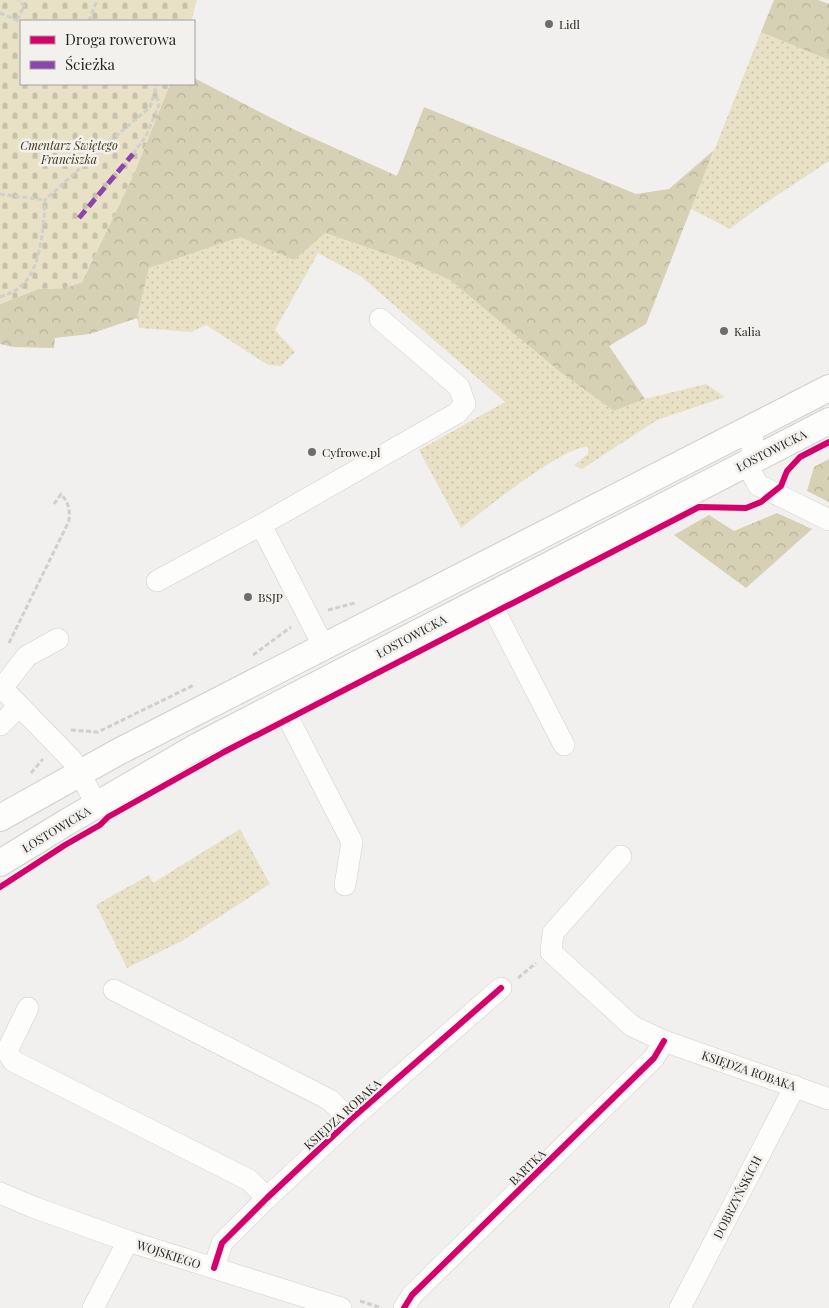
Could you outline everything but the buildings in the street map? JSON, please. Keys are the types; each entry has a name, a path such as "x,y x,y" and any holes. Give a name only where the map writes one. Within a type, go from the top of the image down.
{"main road":[{"path":"0,818 80,773 829,388"},
{"name":"ŁOSTOWICKA","path":"0,863 198,746 829,421"}],"street":[{"path":"157,581 261,525 457,413 465,404 459,387 380,319"},
{"path":"753,427 750,461 751,472 758,485 829,520"},
{"path":"261,525 324,647"},
{"path":"487,596 564,745"},
{"path":"58,639 27,656 2,688 72,760 97,805"},
{"path":"281,704 352,842 345,885"},
{"path":"0,725 19,706"},
{"path":"551,952 553,933 621,856"},
{"name":"KSIĘDZA ROBAKA","path":"551,952 632,1026 664,1041 829,1098"},
{"name":"KSIĘDZA ROBAKA","path":"214,1268 222,1243 267,1198 350,1120 501,988"},
{"name":"KSIĘDZA ROBAKA","path":"114,990 330,1100 350,1120"},
{"path":"28,1008 7,1050 13,1061 249,1180 267,1198"},
{"name":"BARTKA","path":"404,1308 412,1295 654,1058 664,1041"},
{"name":"DOBRZYŃSKICH","path":"680,1308 795,1086"},
{"name":"WOJSKIEGO","path":"0,1193 33,1207 128,1241 341,1308"},
{"path":"93,1308 128,1241"}],"path":[{"path":"0,13 19,21 24,6 19,0"},
{"path":"89,20 97,0"},
{"path":"0,297 10,294 23,285 34,268 44,225 45,200 150,107 156,85"},
{"path":"134,154 146,136 159,105 155,92"},
{"path":"0,194 45,200"},
{"path":"11,676 7,672 3,656 69,521 70,511 67,501 61,494 54,504"},
{"path":"501,988 508,988 532,965 551,952"}],"green space":[{"name":"Cmentarz Świętego Franciszka","path":"0,0 197,0 191,20 20,20 20,85 170,85 133,176 82,282 65,288 38,289 0,304"},
{"path":"774,0 818,0 829,4 829,60 761,32"},
{"path":"761,32 829,60 829,161 755,210 730,229 691,209"},
{"path":"195,79 295,130 397,176 424,107 636,194 669,189 714,150 646,324 609,346 645,399 614,411 559,371 450,280 407,261 325,233 294,260 240,237 149,268 137,318 90,334 55,338 54,348 13,347 0,344 0,304 38,289 65,288 82,282 133,176 170,85 195,85"},
{"path":"324,233 407,261 450,280 559,371 614,411 645,399 706,384 725,397 657,420 582,469 574,465 588,454 588,447 577,449 561,456 524,480 461,528 419,450 505,402 362,277 318,253 275,330 295,352 281,366 268,365 206,325 191,332 139,328 137,318 149,268 241,236 294,260"},
{"path":"829,459 829,502 807,491 814,467"},
{"path":"777,513 812,529 746,588 674,535 709,515 734,531"},
{"path":"240,829 270,884 182,941 127,968 96,905 149,875 153,883"}],"marked path":[{"path":"79,218 133,154"}],"cycle path":[{"path":"0,887 100,825 108,817 224,752 699,507 746,508 761,502 781,486 787,471 800,457 829,442"},
{"path":"214,1268 222,1243 267,1198 350,1120 501,988"},
{"path":"404,1308 412,1295 654,1058 664,1041"}],"place":[{"name":"Lidl","path":"549,24"},
{"name":"Kalia","path":"724,331"},
{"name":"Cyfrowe.pl","path":"312,452"},
{"name":"BSJP","path":"248,597"}]}
